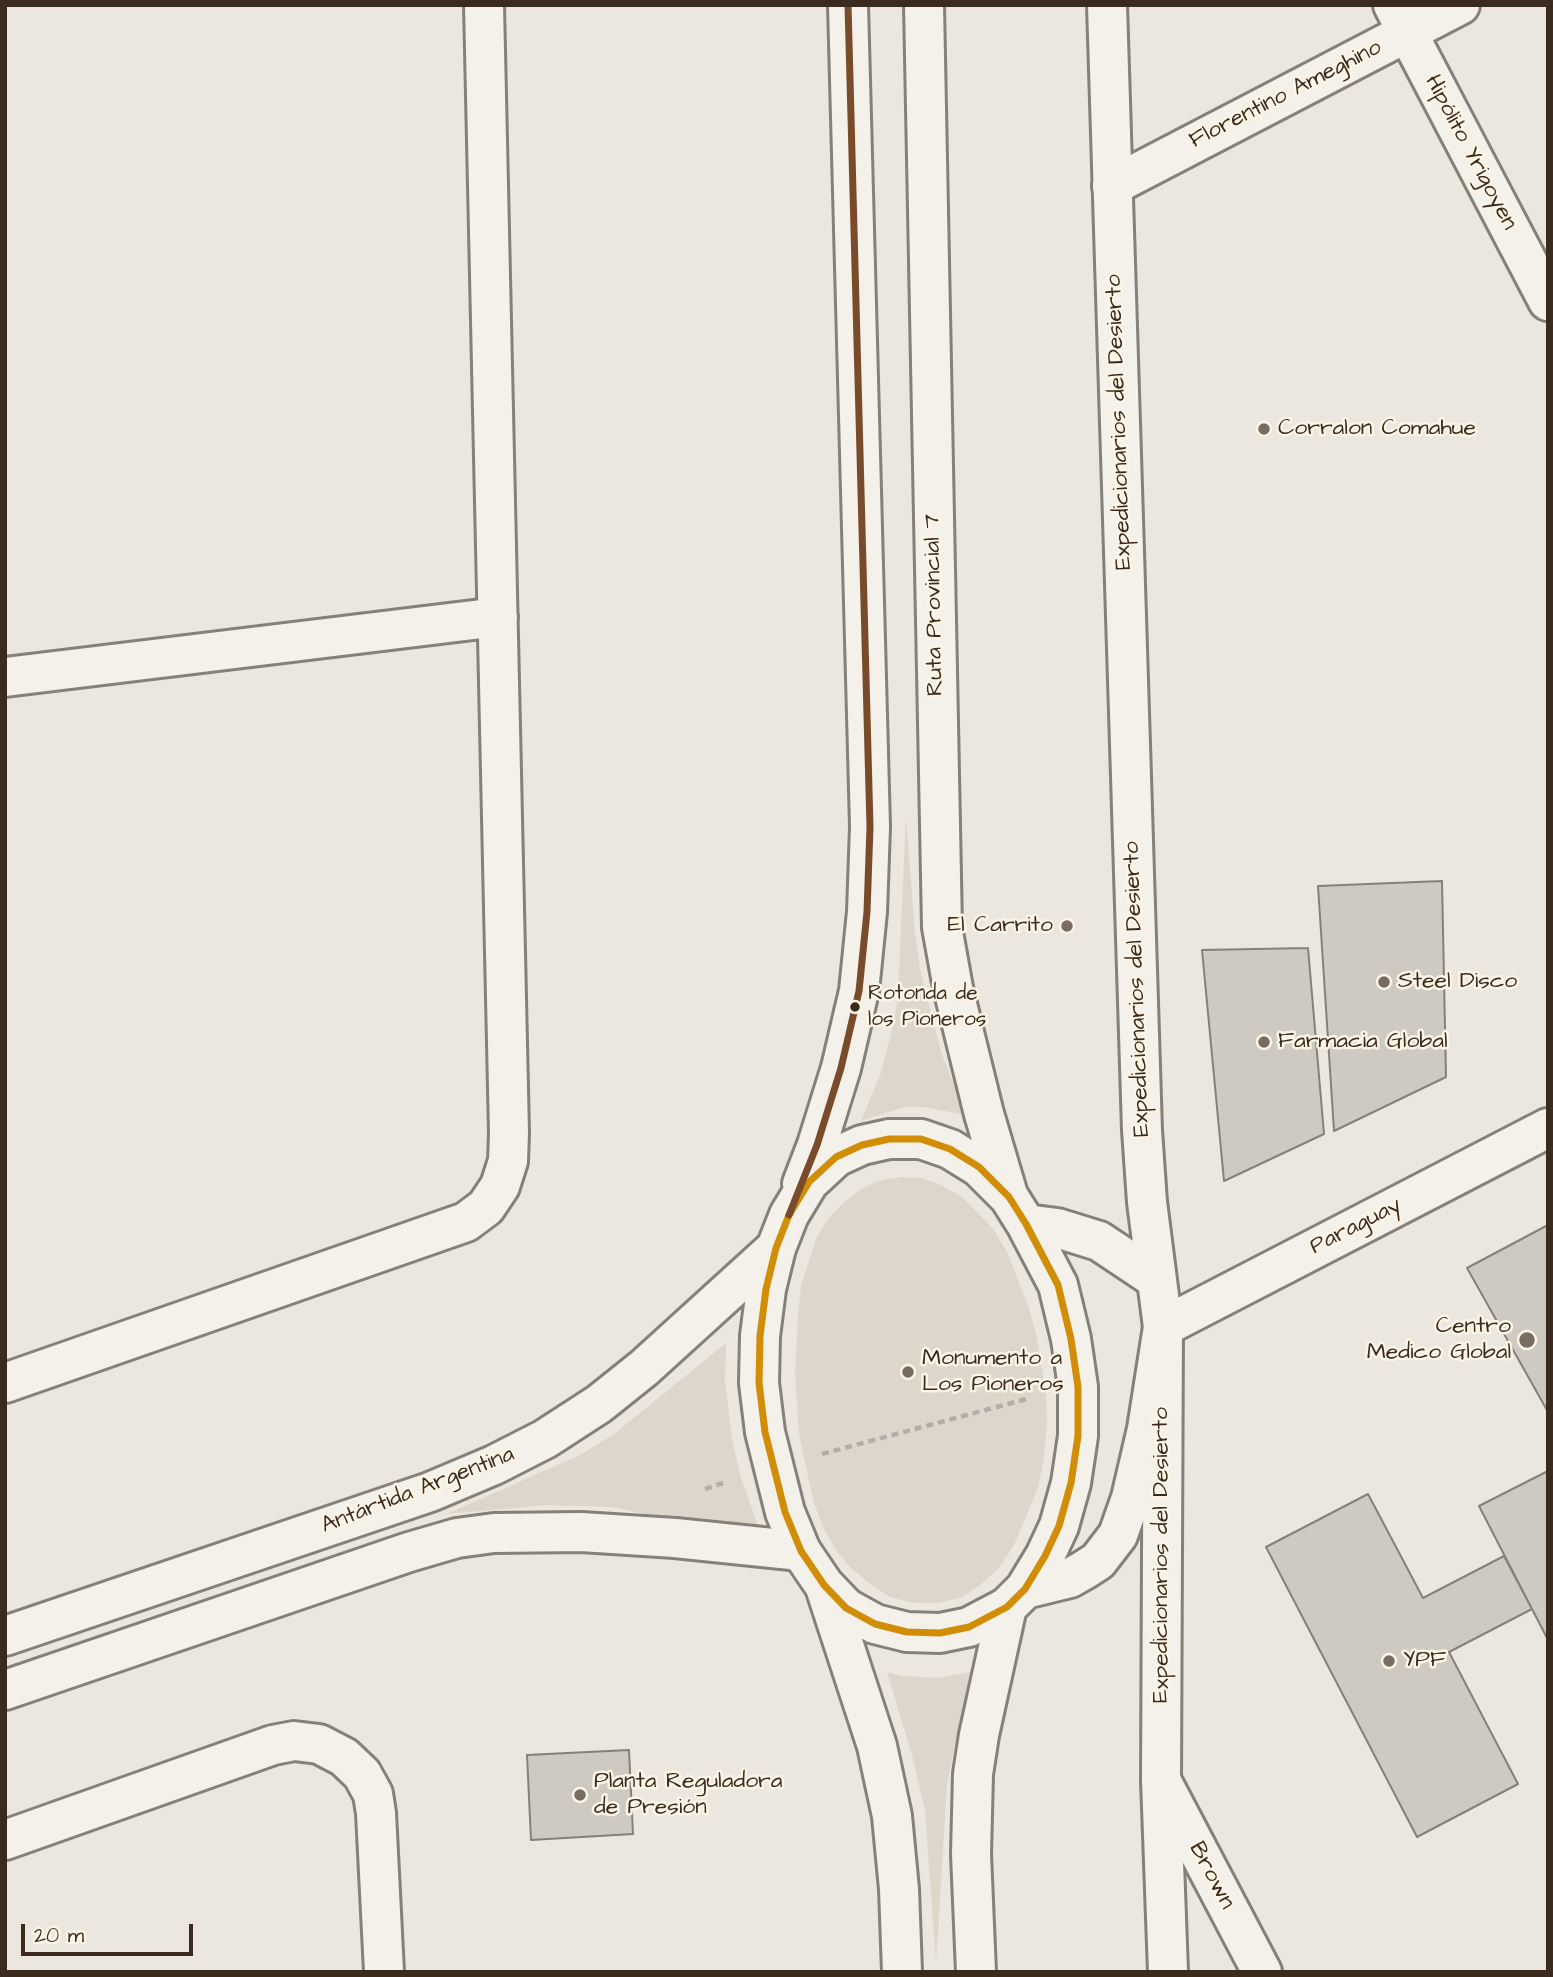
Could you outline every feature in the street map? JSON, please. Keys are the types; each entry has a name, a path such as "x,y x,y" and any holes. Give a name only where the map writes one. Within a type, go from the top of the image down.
{"main road":[{"path":"5,1383 466,1222 486,1207 500,1186 508,1160 509,1133 484,5"},
{"path":"848,5 870,827 867,912 859,991 841,1068 817,1145 783,1231 766,1289 760,1336 759,1383 765,1432 785,1512 802,1551 824,1585 846,1608 874,1624 907,1632 940,1633 969,1627 1016,1598 1070,1578 1104,1555 1118,1535 1131,1497 1147,1429 1163,1327"},
{"name":"Ruta Provincial 7","path":"924,5 942,927 953,988 984,1114 1018,1211"},
{"name":"Expedicionarios del Desierto","path":"1107,5 1142,1130 1163,1327 1161,1780 1168,1972"},
{"name":"Florentino Ameghino","path":"1112,186 1400,19 1460,5"},
{"name":"Hipólito Yrigoyen","path":"1400,19 1548,301"},
{"path":"5,677 498,617"},
{"name":"Paraguay","path":"1163,1327 1548,1128"},
{"path":"783,1231 808,1182 836,1157 862,1145 890,1139 921,1139 950,1149 979,1167 1018,1211 1058,1285 1071,1339 1078,1387 1078,1436 1071,1483 1054,1536 1045,1556 1016,1598 979,1735 973,1774 971,1854 976,1972"},
{"path":"1018,1211 1057,1228 1099,1241 1156,1279"},
{"name":"Antártida Argentina","path":"5,1636 417,1496 494,1465 545,1439 608,1397 644,1368 783,1231"},
{"path":"5,1690 457,1538 494,1533 581,1532 802,1551"},
{"path":"824,1585 877,1746 892,1816 899,1889 902,1972"},
{"path":"5,1840 273,1745 295,1741 319,1744 344,1758 362,1774 373,1794 384,1972"},
{"name":"Brown","path":"1161,1780 1262,1972"}],"path":[{"path":"816,1455 1078,1387"}],"shaded area":[{"path":"906,817 920,969 941,1052 966,1115 924,1107 905,1107 861,1121 881,1072 898,996"},
{"path":"900,1177 922,1178 941,1185 962,1197 994,1230 1007,1252 1029,1308 1046,1393 1047,1425 1038,1488 1014,1545 998,1569 979,1586 960,1598 937,1603 913,1603 890,1597 851,1568 836,1550 814,1503 799,1434 795,1374 798,1315 801,1286 816,1239 827,1220 860,1190 878,1181"},
{"path":"726,1343 725,1380 732,1440 741,1478 765,1545 679,1521 612,1507 549,1505 447,1514 582,1454 614,1434"},
{"path":"887,1672 903,1676 938,1678 970,1672 947,1784 936,1963 925,1811 913,1759"}],"building":[{"name":"Steel Disco","path":"1442,881 1446,1077 1334,1131 1318,886"},
{"name":"Farmacia Global","path":"1308,948 1324,1134 1224,1181 1202,950"},
{"name":"Centro Medico Global","path":"1548,1225 1548,1412 1467,1268"},
{"path":"1548,1471 1548,1640 1479,1506"},
{"path":"1368,1494 1423,1598 1504,1556 1532,1609 1449,1652 1518,1784 1417,1837 1266,1547"},
{"name":"Planta Reguladora de Presión","path":"629,1750 633,1834 531,1840 527,1755"}],"transit line":[{"path":"789,1215 817,1145 841,1068 859,991 867,912 870,827 848,5"},
{"path":"889,1139 921,1139 950,1149 979,1167 1009,1197 1058,1285 1071,1339 1078,1387 1078,1436 1071,1483 1059,1526 1045,1556 1025,1589 1007,1607 969,1627 940,1633 907,1632 875,1624 846,1608 824,1585 801,1551 785,1512 765,1432 759,1383 760,1336 766,1289 776,1248 789,1215 809,1182 836,1157 862,1145 889,1139"}],"place":[{"name":"Corralon Comahue","path":"1264,429"},
{"name":"El Carrito","path":"1067,926"},
{"name":"Steel Disco","path":"1384,982"},
{"name":"Rotonda de los Pioneros","path":"855,1007"},
{"name":"Farmacia Global","path":"1264,1042"},
{"name":"Centro Medico Global","path":"1527,1340"},
{"name":"Monumento a Los Pioneros","path":"908,1372"},
{"name":"YPF","path":"1389,1661"},
{"name":"Planta Reguladora de Presión","path":"580,1795"}]}
